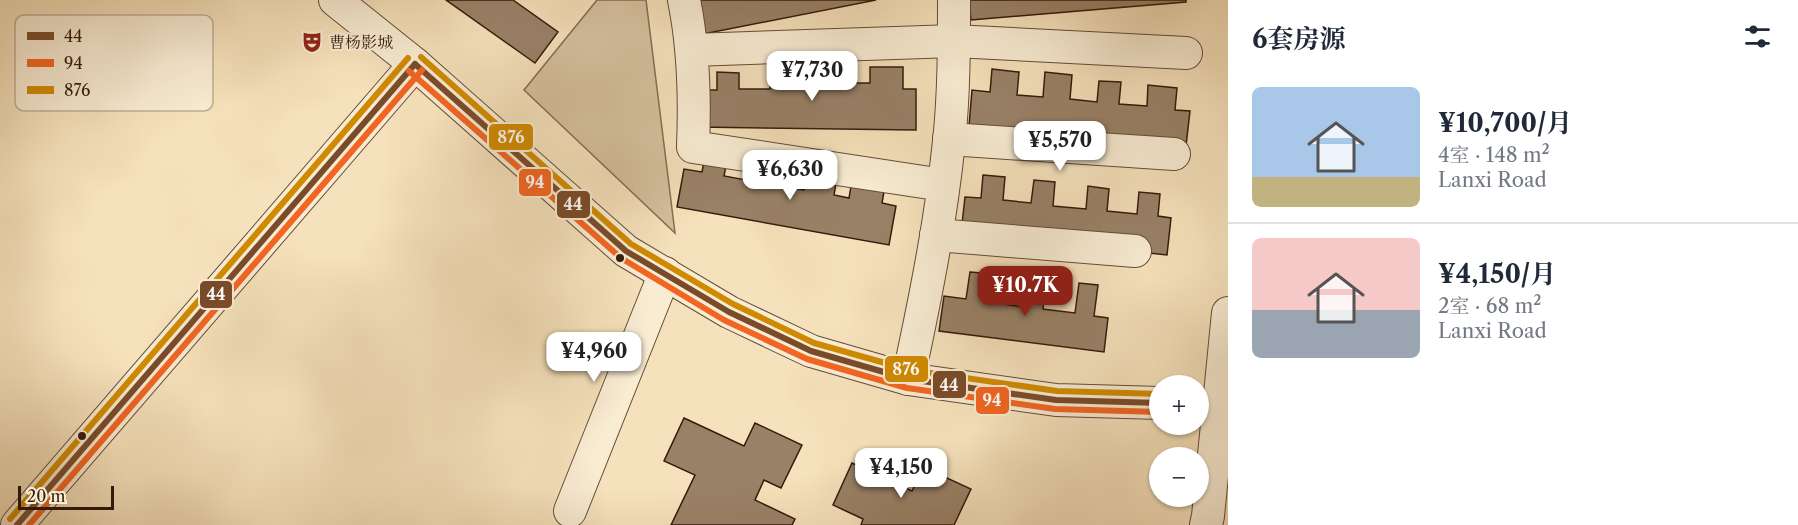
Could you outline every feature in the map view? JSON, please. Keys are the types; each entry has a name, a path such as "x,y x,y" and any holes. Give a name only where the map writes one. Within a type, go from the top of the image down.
{"street":[{"path":"335,0 415,64 626,251 729,312 811,351 908,379 1056,400 1149,403"},
{"path":"684,0 692,50 695,101 693,147 944,185"},
{"path":"908,379 928,285 950,140 954,0"},
{"path":"692,50 954,41 1186,53"},
{"path":"17,525 415,64"},
{"path":"950,140 1174,154"},
{"path":"936,236 1135,252"},
{"path":"570,511 665,273"},
{"path":"1206,525 1215,405 1228,313"}],"shaded area":[{"path":"597,0 646,0 675,233 524,90"}],"building":[{"path":"446,0 513,0 558,32 535,63"},
{"path":"695,0 876,0 693,36"},
{"path":"969,0 1186,0 1186,2 971,20"},
{"path":"825,66 854,66 854,83 870,83 870,67 903,67 903,89 916,89 916,130 697,127 698,90 717,90 717,72 739,73 739,89 770,89 771,69 798,69 798,84 824,85"},
{"path":"992,69 1019,72 1017,95 1043,97 1045,72 1072,75 1070,99 1097,102 1099,81 1121,82 1119,104 1147,106 1148,85 1177,88 1175,110 1190,111 1186,146 969,126 972,90 990,92"},
{"path":"705,156 727,160 724,176 751,181 755,160 783,165 779,186 804,190 807,171 837,177 834,195 849,198 852,180 885,186 882,203 896,206 889,245 677,207 684,169 702,172"},
{"path":"983,175 1005,177 1003,200 1031,203 1034,180 1055,182 1053,206 1086,209 1088,186 1109,189 1107,211 1137,214 1139,192 1160,194 1158,216 1171,218 1167,255 961,233 965,197 981,198"},
{"path":"970,272 993,274 989,302 1023,307 1027,280 1046,282 1043,309 1075,313 1079,283 1098,285 1094,316 1108,318 1104,352 939,331 944,296 966,299"},
{"path":"684,418 744,446 755,423 802,445 781,488 764,480 755,500 795,519 792,525 671,525 695,475 664,461"},
{"path":"852,463 912,491 923,467 971,489 954,525 861,525 863,519 833,505"}],"transit line":[{"name":"876","path":"421,57 631,244 733,304 814,343 910,370 1057,391 1149,394"},
{"name":"876","path":"10,519 408,58"},
{"name":"44","path":"415,64 626,251 729,312 811,351 908,379 1056,400 1149,403"},
{"name":"44","path":"17,525 415,64"},
{"name":"94","path":"29,525 422,70"},
{"name":"94","path":"409,71 621,258 724,320 807,359 907,388 1055,409 1149,412"}],"place":[{"name":"曹杨影城","path":"312,42"}]}
